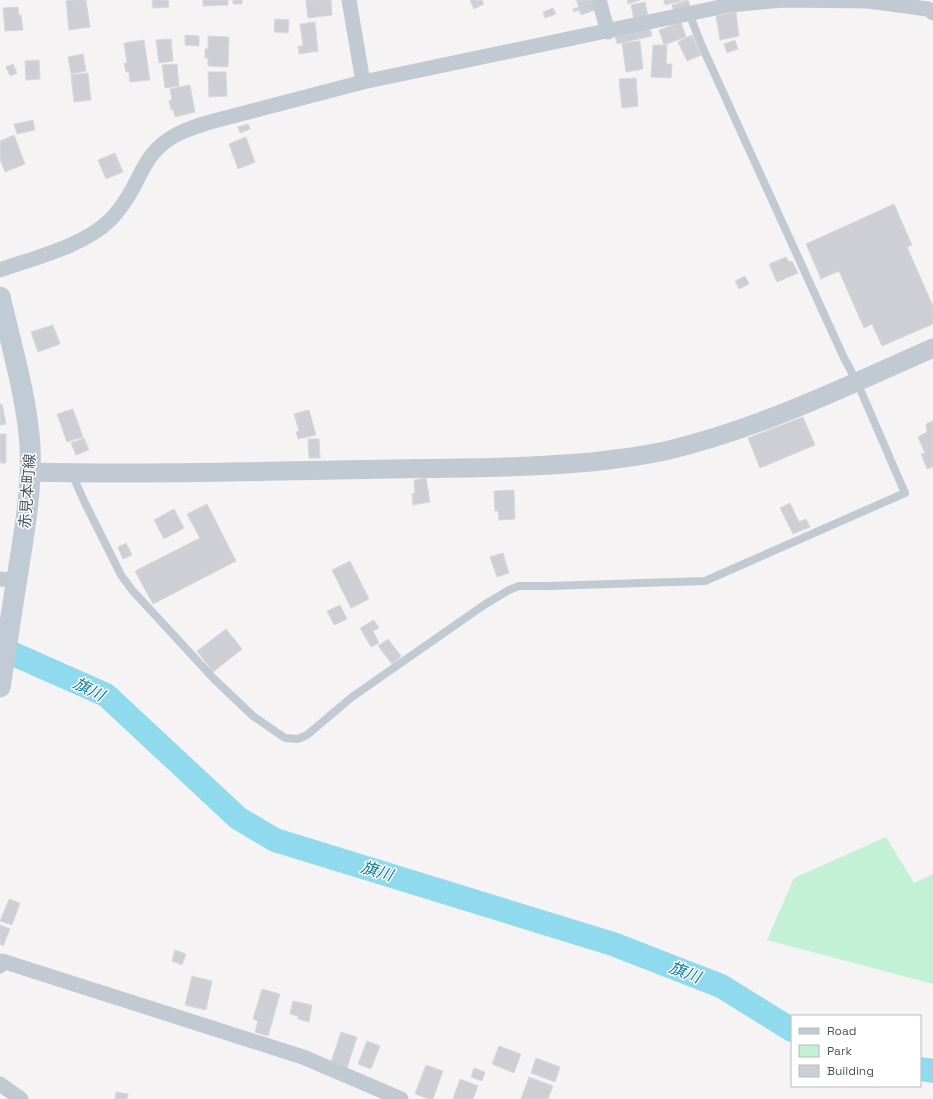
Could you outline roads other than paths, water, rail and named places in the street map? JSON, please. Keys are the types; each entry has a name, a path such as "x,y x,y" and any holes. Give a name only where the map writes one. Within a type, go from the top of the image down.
{"main road":[{"name":"赤見本町線","path":"0,297 21,386 30,444 28,500 10,584 0,687"}],"street":[{"path":"349,0 363,82"},
{"path":"599,0 608,32"},
{"path":"0,270 67,246 90,236 110,220 127,199 151,156 167,140 186,129 363,82 608,32 689,13 730,6 784,0 868,1 928,10 933,13"},
{"path":"30,472 241,472 508,467 572,464 623,458 668,450 752,425 857,382 933,348"},
{"path":"0,966 2,961 302,1057 401,1099"},
{"path":"0,1084 21,1099"}],"lane":[{"path":"72,473 84,501 121,575 132,590 214,679 253,716 285,738 298,739 307,734 352,697 484,605 518,586 705,581 905,493 857,382 844,358 689,13"}],"waterway":[{"name":"旗川","path":"0,648 106,695 238,818 275,840 613,944 721,986 791,1029"},
{"name":"旗川","path":"921,1069 933,1071"}]}
